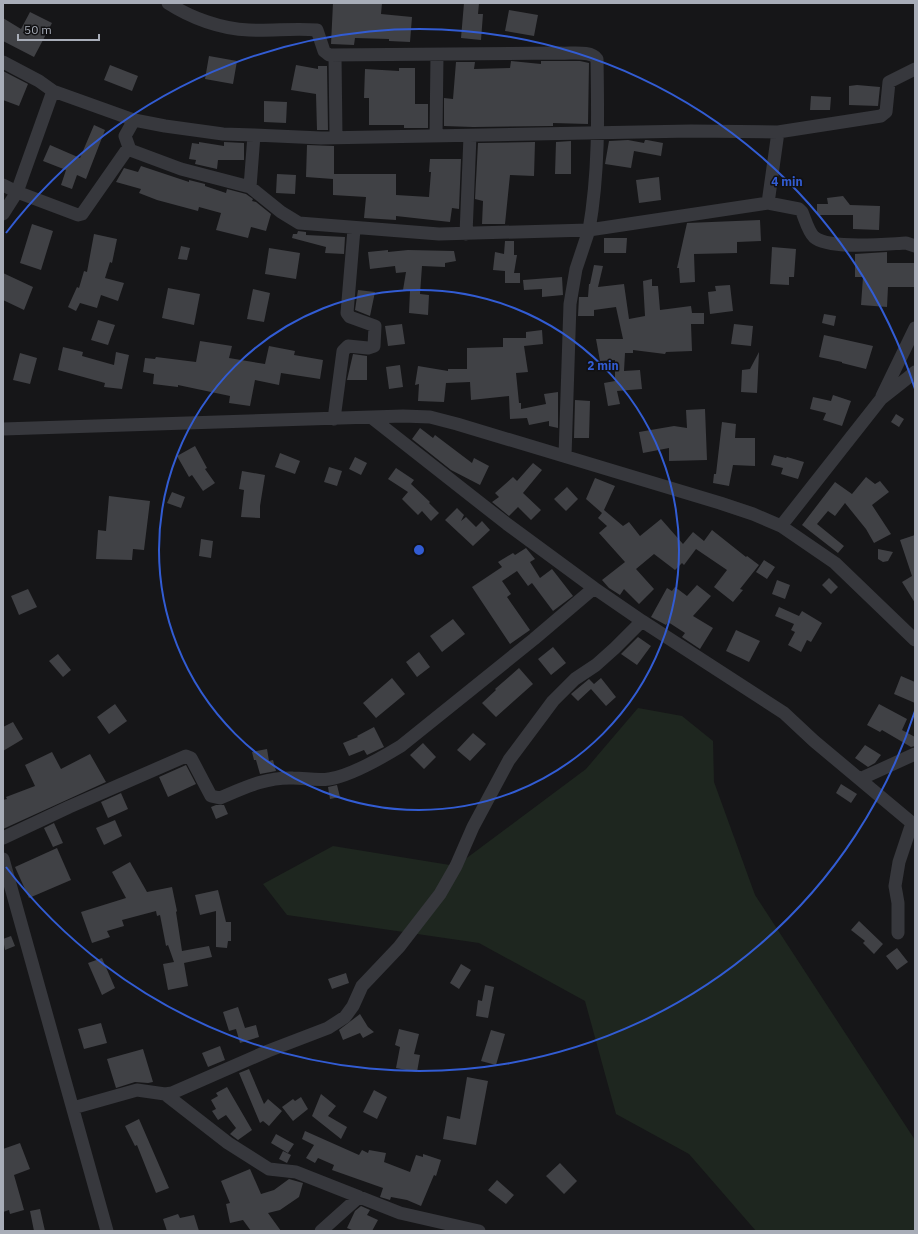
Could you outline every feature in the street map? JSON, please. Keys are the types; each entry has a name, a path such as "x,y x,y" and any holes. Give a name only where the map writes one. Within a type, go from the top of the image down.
{"street":[{"path":"168,3 182,12 210,23 247,30 317,30 324,51 335,55 560,53 590,54 594,56 596,59 598,132 593,204 589,230 576,269 570,304 565,456"},
{"path":"335,55 336,137"},
{"path":"436,136 437,55"},
{"path":"3,62 39,81 53,91 134,120 201,131 254,135 336,137 470,136 598,132 778,132 881,116 886,112 889,82 915,69"},
{"path":"3,214 17,192 53,91"},
{"path":"130,150 125,136 134,120"},
{"path":"768,203 778,132"},
{"path":"250,187 254,135"},
{"path":"466,234 470,136"},
{"path":"3,185 17,192 80,215 126,151 130,150 181,169 250,187 296,222 354,229 466,234 589,230 768,203 799,209 802,212 812,235 819,240 844,245 906,243 915,246"},
{"path":"334,419 343,351 348,346 368,348 374,346 375,326 350,317 347,313 354,229"},
{"path":"782,526 880,399 915,328"},
{"path":"880,399 915,372"},
{"path":"3,428 430,417 565,456 753,514 782,526 835,563 915,640"},
{"path":"372,418 507,524 594,588 784,713 814,741 914,824 899,862 895,886 898,903 898,933"},
{"path":"3,838 69,806 186,756 191,758 211,796 215,798 220,798 257,782 271,779 292,778 321,780 339,777 383,757 401,746 594,588"},
{"path":"73,1108 137,1090 172,1094 268,1051 328,1028 345,1017 353,1006 362,986 399,947 440,894 456,866 473,827 510,760 553,701 575,679 596,665 615,648 642,621"},
{"path":"860,779 915,754"},
{"path":"3,859 107,1231"},
{"path":"165,1094 228,1143 269,1169 296,1172 400,1213 479,1231"},
{"path":"321,1231 359,1197"}],"shaded area":[{"path":"638,708 682,716 713,741 714,782 755,895 915,1140 915,1231 756,1231 689,1154 616,1114 585,1001 479,943 287,915 263,884 333,846 456,866 586,769"}],"building":[{"path":"333,3 382,3 381,14 412,17 410,42 389,41 389,39 355,38 354,45 331,44"},
{"path":"464,3 479,3 478,14 483,14 481,40 461,38"},
{"path":"509,10 538,15 534,36 505,31"},
{"path":"30,12 52,23 34,57 3,41 3,18 21,29"},
{"path":"209,56 237,61 233,84 205,79"},
{"path":"511,61 541,64 541,61 580,61 589,63 588,124 553,123 553,126 444,126 444,98 453,99 456,62 475,62 474,69 510,68"},
{"path":"110,65 138,76 132,91 104,80"},
{"path":"296,65 318,69 318,66 327,66 328,130 317,130 316,94 291,90"},
{"path":"399,68 415,68 415,104 428,104 428,128 404,128 404,125 369,125 369,98 364,98 365,69 399,71"},
{"path":"3,71 28,84 19,106 3,100"},
{"path":"857,85 880,87 878,106 849,105 849,86"},
{"path":"811,96 831,97 830,110 810,110"},
{"path":"264,101 287,102 286,123 264,122"},
{"path":"94,125 105,130 86,179 77,175 72,189 61,185 66,170 43,161 50,145 80,158"},
{"path":"628,140 644,143 645,140 647,140 663,143 661,156 634,151 631,168 605,164 609,141"},
{"path":"571,141 571,174 555,174 556,142"},
{"path":"199,142 224,146 224,142 244,143 244,160 218,160 217,169 195,164 196,160 189,159 192,143 199,144"},
{"path":"535,142 534,176 510,175 505,224 482,224 483,201 475,199 478,143"},
{"path":"307,145 334,146 334,174 396,174 396,195 429,197 431,172 429,172 430,159 461,159 459,209 452,208 450,222 396,216 396,220 364,218 366,197 333,195 333,179 306,177"},
{"path":"141,166 189,182 189,180 205,184 205,186 226,193 227,189 246,194 253,199 252,201 256,202 271,214 266,231 251,227 248,238 216,230 221,213 199,207 198,211 157,200 139,193 141,189 116,182 124,168 138,172"},
{"path":"277,174 296,175 295,194 276,193"},
{"path":"659,177 661,200 639,203 636,180"},
{"path":"843,196 850,205 880,206 879,230 853,229 853,215 817,215 817,204 828,204 827,198"},
{"path":"760,220 761,241 737,242 737,253 694,254 695,282 680,283 679,268 677,268 687,223"},
{"path":"32,224 53,231 41,270 20,263"},
{"path":"298,231 306,232 306,235 345,237 344,254 325,253 326,247 292,238 293,234 297,234"},
{"path":"94,234 117,239 112,263 110,262 105,278 124,283 118,301 101,295 97,308 80,303 76,311 68,307 77,287 79,288 84,271 87,272"},
{"path":"604,238 627,238 626,253 604,253"},
{"path":"505,241 514,241 514,255 517,255 514,273 520,273 520,283 505,283 505,271 493,270 495,252 504,254"},
{"path":"181,246 190,248 187,260 178,259"},
{"path":"772,247 796,249 794,277 789,277 789,285 770,284"},
{"path":"269,248 300,253 296,279 265,274"},
{"path":"388,250 388,252 408,250 454,251 456,261 445,263 445,267 422,266 420,294 429,295 428,315 409,313 410,291 403,290 406,272 396,273 395,266 370,269 368,252"},
{"path":"887,252 887,263 915,263 915,287 888,287 887,307 861,305 863,277 855,277 855,254"},
{"path":"594,265 603,266 598,287 624,284 629,319 645,316 643,281 652,279 652,286 658,286 660,310 691,306 692,313 704,313 704,324 691,324 692,351 666,352 665,354 633,350 633,353 625,353 624,371 640,370 642,389 617,391 620,404 608,406 604,383 615,381 615,360 600,361 596,339 623,339 616,307 594,310 594,316 578,316 579,297 588,297 589,284"},
{"path":"3,273 33,287 24,310 3,300"},
{"path":"562,277 563,295 542,297 542,289 524,290 523,280"},
{"path":"730,285 733,311 710,314 708,292 716,291 715,286"},
{"path":"168,288 200,294 194,325 162,318"},
{"path":"253,289 270,293 264,322 247,319"},
{"path":"358,290 375,292 370,316 355,310"},
{"path":"824,314 836,316 834,326 822,323"},
{"path":"98,320 115,325 108,345 91,340"},
{"path":"402,324 405,344 388,346 385,326"},
{"path":"734,324 753,326 751,346 731,344"},
{"path":"542,330 543,344 524,346 528,372 516,373 519,403 521,403 521,409 546,404 544,394 558,392 558,428 549,426 549,421 529,425 527,418 510,419 509,396 471,400 470,382 446,383 444,402 418,401 419,384 415,385 418,366 448,371 448,369 467,369 467,348 503,347 503,338 526,338 526,332"},
{"path":"824,335 873,346 866,369 819,357"},
{"path":"200,341 232,346 229,358 265,364 269,346 295,351 294,355 323,360 320,379 281,373 279,385 255,380 250,406 229,403 230,396 178,385 178,387 153,384 154,374 143,372 145,358 155,359 156,357 196,362"},
{"path":"63,347 83,352 82,356 114,365 116,352 129,355 122,389 104,387 105,383 58,370"},
{"path":"759,352 757,393 741,392 742,370 750,369"},
{"path":"20,353 37,358 30,384 13,380"},
{"path":"353,354 367,356 367,380 347,380"},
{"path":"400,365 403,387 389,389 386,367"},
{"path":"833,395 851,401 842,426 823,420 826,413 810,409 813,397 831,401"},
{"path":"575,400 590,401 589,438 574,438"},
{"path":"705,409 707,460 669,461 669,448 643,453 639,432 674,426 687,428 686,410"},
{"path":"896,414 904,419 899,427 891,422"},
{"path":"722,422 736,424 735,438 755,438 755,466 733,465 729,486 713,483 714,474 716,474"},
{"path":"420,428 433,438 435,435 472,463 474,458 489,466 480,485 451,470 412,439"},
{"path":"195,446 207,468 205,469 215,483 203,491 192,475 189,477 177,456"},
{"path":"280,453 300,461 295,474 275,467"},
{"path":"774,455 804,462 798,479 781,474 783,468 771,465"},
{"path":"355,457 367,463 361,475 349,469"},
{"path":"533,463 542,470 523,493 541,510 531,520 518,507 509,516 492,502 499,497 495,493 513,477 517,481"},
{"path":"329,467 342,471 337,486 324,482"},
{"path":"396,468 414,480 411,484 439,513 431,521 422,511 418,515 402,499 408,492 388,479"},
{"path":"242,471 265,475 260,506 260,518 241,517 244,490 239,489"},
{"path":"866,477 875,484 880,481 889,492 872,505 891,534 874,543 866,529 845,503 835,516 828,511 817,524 844,546 838,553 802,525 835,482 852,494"},
{"path":"595,478 615,486 604,510 623,526 629,522 640,536 661,519 683,544 693,532 704,541 712,530 746,557 747,556 759,565 740,589 743,590 733,602 714,587 727,570 696,549 684,565 682,563 675,570 654,554 636,569 654,589 639,604 624,589 620,595 609,588 602,580 625,562 599,533 607,526 598,518 602,513 586,499"},
{"path":"567,487 578,499 566,511 554,499"},
{"path":"172,492 185,497 181,508 167,503"},
{"path":"109,496 150,501 144,550 133,549 132,560 96,559 98,530 106,531"},
{"path":"457,508 464,515 461,521 466,517 476,527 482,521 490,530 473,546 445,520"},
{"path":"915,535 915,603 902,582 912,576 900,540"},
{"path":"201,539 213,541 211,558 199,556"},
{"path":"526,548 535,559 530,562 540,578 552,569 573,596 553,611 532,583 528,586 517,571 502,581 511,594 507,597 530,630 510,644 472,587 502,567 498,562 513,553 515,555"},
{"path":"878,549 893,552 888,561 883,562 878,559"},
{"path":"764,560 775,567 767,579 756,572"},
{"path":"829,578 838,587 831,594 822,585"},
{"path":"777,580 790,585 785,599 772,594"},
{"path":"697,585 711,596 693,616 713,628 700,649 682,637 685,633 668,622 666,625 651,617 667,588 672,591 675,587 687,596"},
{"path":"28,589 37,607 19,615 11,596"},
{"path":"779,607 799,616 802,611 822,623 811,642 807,640 801,652 788,645 795,632 791,630 794,624 775,616"},
{"path":"453,619 465,634 442,652 430,636"},
{"path":"736,630 760,641 749,662 726,651"},
{"path":"638,637 651,646 637,665 621,654"},
{"path":"553,647 566,663 551,675 538,659"},
{"path":"419,652 430,667 417,677 406,662"},
{"path":"58,654 71,670 63,677 49,661"},
{"path":"519,668 533,684 496,717 482,703 496,690 495,689"},
{"path":"901,676 915,682 915,703 894,694"},
{"path":"392,678 405,694 376,718 363,703"},
{"path":"601,678 616,697 606,706 591,689 578,701 571,694 589,679 594,684"},
{"path":"115,704 127,721 109,734 97,717"},
{"path":"879,704 907,719 902,730 915,737 915,746 911,747 882,730 880,732 867,725"},
{"path":"13,722 23,739 3,751 3,727"},
{"path":"374,727 384,747 367,755 364,750 349,756 343,743 358,737 357,736"},
{"path":"473,733 486,744 470,761 457,750"},
{"path":"423,743 436,757 424,769 410,755"},
{"path":"865,745 881,755 875,763 868,767 855,758"},
{"path":"267,749 269,761 273,760 276,771 260,774 252,752"},
{"path":"52,752 61,769 90,754 106,782 3,829 3,800 7,799 6,797 35,786 25,765"},
{"path":"186,765 196,784 168,797 159,777"},
{"path":"841,784 857,794 851,803 836,793"},
{"path":"337,785 340,797 330,799 328,787"},
{"path":"121,793 128,809 108,818 101,802"},
{"path":"216,805 224,805 228,814 216,819 211,807"},
{"path":"115,820 122,836 104,845 96,828"},
{"path":"54,823 63,843 53,847 44,828"},
{"path":"57,848 71,880 29,898 15,867"},
{"path":"130,862 147,892 172,887 177,911 182,951 209,946 212,957 184,963 188,986 168,990 163,964 174,962 168,945 166,946 160,915 157,916 156,911 122,920 124,926 107,931 110,937 92,943 81,912 126,898 112,872"},
{"path":"218,890 226,922 231,922 231,941 228,941 227,948 216,947 216,911 200,915 195,895"},
{"path":"859,921 883,944 874,954 863,943 865,941 851,930"},
{"path":"11,936 15,946 5,950 3,939"},
{"path":"897,948 908,962 897,970 886,956"},
{"path":"102,958 115,988 102,995 88,963"},
{"path":"461,964 471,970 459,989 450,983"},
{"path":"346,973 349,983 332,989 328,979"},
{"path":"485,985 494,987 488,1018 476,1016 478,1000 482,1001"},
{"path":"238,1007 245,1028 256,1025 259,1037 240,1043 236,1029 229,1031 223,1012"},
{"path":"360,1014 368,1027 374,1032 363,1038 360,1033 343,1040 339,1030"},
{"path":"101,1023 107,1043 84,1049 78,1029"},
{"path":"399,1029 419,1034 414,1054 420,1055 417,1072 396,1068 400,1047 395,1045"},
{"path":"491,1030 505,1034 496,1065 481,1061"},
{"path":"220,1046 225,1060 208,1067 202,1053"},
{"path":"143,1049 153,1082 135,1082 116,1088 107,1059"},
{"path":"249,1069 264,1104 268,1099 282,1111 269,1126 263,1121 260,1123 239,1073"},
{"path":"467,1077 488,1081 476,1145 443,1139 447,1116 460,1119"},
{"path":"227,1087 252,1130 238,1140 230,1134 236,1128 226,1115 218,1120 212,1111 216,1109 211,1100 218,1096 216,1093"},
{"path":"374,1090 387,1097 377,1119 363,1112"},
{"path":"321,1094 336,1106 328,1116 347,1127 341,1139 312,1116"},
{"path":"301,1097 308,1109 293,1121 282,1107 293,1099 295,1101"},
{"path":"139,1119 169,1188 156,1193 137,1145 135,1146 125,1126"},
{"path":"305,1131 359,1155 362,1150 368,1153 369,1150 386,1153 384,1162 410,1172 416,1155 423,1157 423,1154 441,1160 436,1176 434,1175 421,1206 407,1200 391,1197 390,1200 380,1197 383,1188 332,1170 334,1165 318,1158 315,1163 306,1158 314,1145 302,1139"},
{"path":"276,1134 294,1144 288,1153 271,1143"},
{"path":"20,1143 30,1169 14,1175 24,1210 10,1214 9,1210 3,1212 3,1149"},
{"path":"283,1151 291,1155 287,1163 279,1159"},
{"path":"560,1163 577,1181 564,1194 546,1176"},
{"path":"250,1169 261,1194 274,1190 289,1179 303,1183 299,1197 280,1210 268,1213 281,1231 251,1231 243,1220 230,1223 226,1204 230,1203 221,1181"},
{"path":"497,1180 514,1195 506,1204 488,1190"},
{"path":"361,1206 370,1210 367,1215 378,1220 372,1231 354,1231 347,1228 355,1211"},
{"path":"40,1209 45,1231 34,1231 30,1211"},
{"path":"178,1214 180,1218 194,1215 199,1231 167,1231 163,1219"}]}
